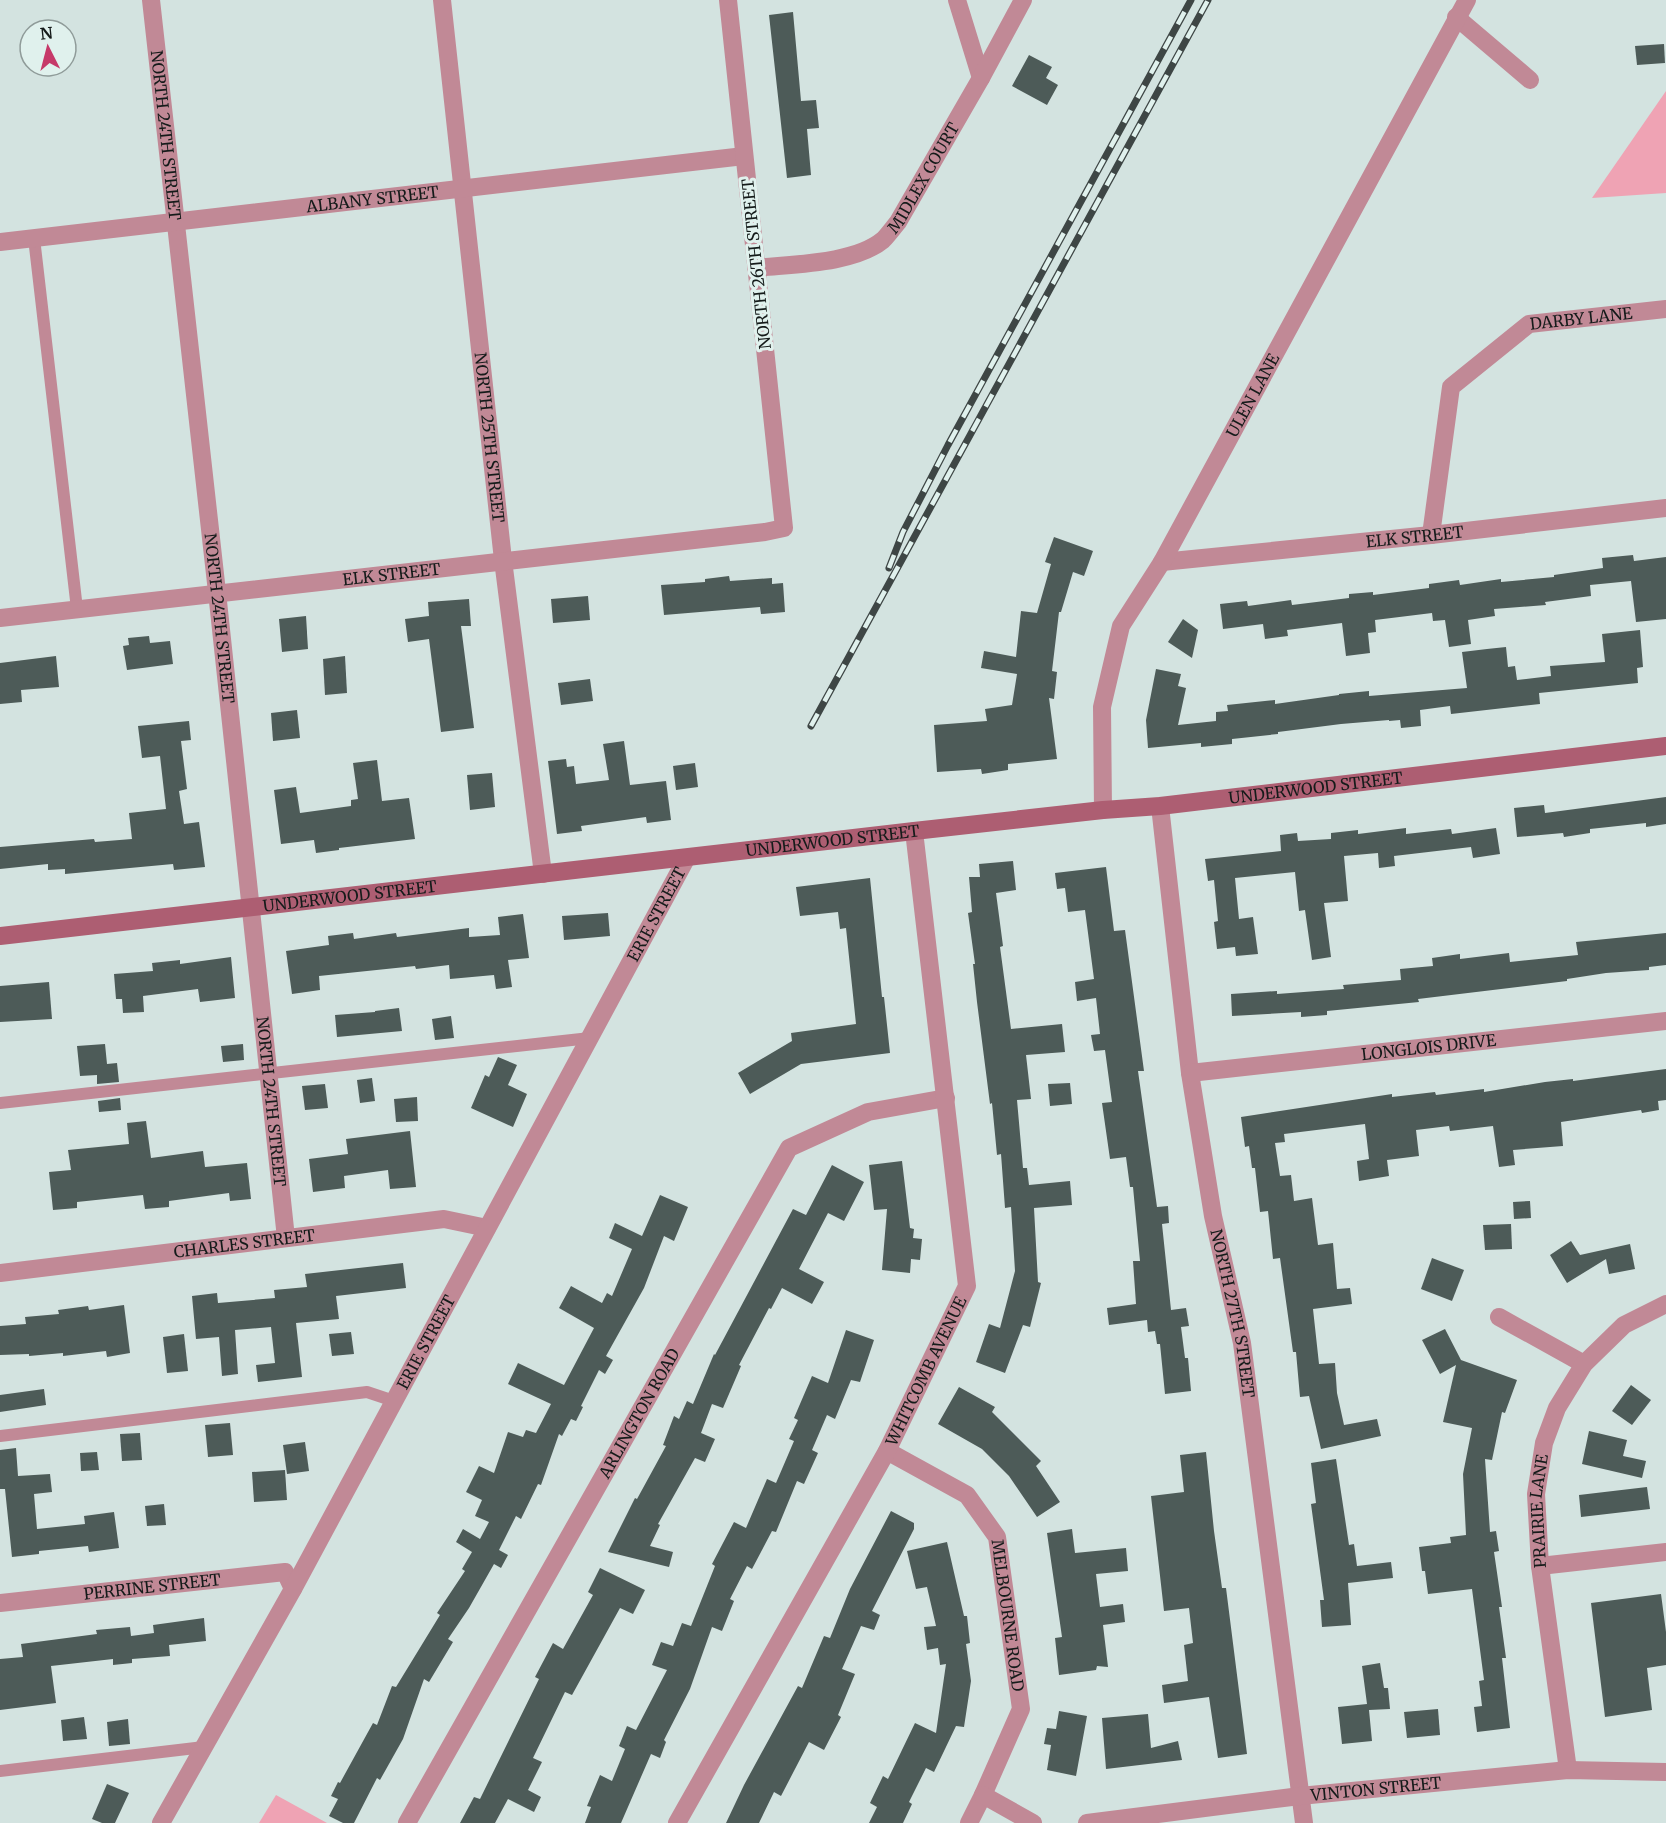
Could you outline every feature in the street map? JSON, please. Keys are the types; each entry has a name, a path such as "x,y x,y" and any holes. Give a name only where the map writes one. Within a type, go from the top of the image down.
{"street":[{"name":"NORTH 24TH STREET","path":"151,0 286,1238"},
{"name":"NORTH 25TH STREET","path":"442,0 503,560 543,874"},
{"name":"NORTH 26TH STREET","path":"729,0 784,528"},
{"path":"957,0 981,78"},
{"name":"MIDLEX COURT","path":"756,268 850,257 883,240 898,222 1023,0"},
{"name":"ULEN LANE","path":"1103,810 1102,706 1121,626 1162,562 1467,0"},
{"path":"1456,17 1530,80"},
{"name":"ALBANY STREET","path":"0,242 744,156"},
{"name":"DARBY LANE","path":"1431,535 1451,387 1529,324 1666,309"},
{"name":"ELK STREET","path":"1162,562 1431,535 1666,508"},
{"name":"ELK STREET","path":"0,618 765,532 784,528"},
{"name":"UNDERWOOD STREET","path":"0,936 914,831 1160,806 1666,746"},
{"name":"NORTH 27TH STREET","path":"1160,806 1190,1073 1213,1216 1242,1343 1304,1823"},
{"name":"WHITCOMB AVENUE","path":"677,1823 887,1451 967,1286 914,831"},
{"name":"ERIE STREET","path":"161,1823 293,1589 686,859"},
{"name":"LONGLOIS DRIVE","path":"1190,1073 1666,1020"},
{"name":"ARLINGTON ROAD","path":"407,1823 789,1148 868,1112 946,1098"},
{"name":"CHARLES STREET","path":"0,1273 444,1219 487,1228"},
{"name":"PRAIRIE LANE","path":"1568,1770 1540,1566 1536,1494 1544,1443 1557,1408 1584,1364 1624,1325 1666,1304"},
{"path":"1499,1317 1584,1364"},
{"name":"MELBOURNE ROAD","path":"887,1451 968,1495 997,1537 1021,1709 969,1823"},
{"path":"1540,1566 1666,1552"},
{"name":"PERRINE STREET","path":"0,1603 285,1572 293,1589"},
{"name":"VINTON STREET","path":"1087,1823 1300,1796 1568,1770 1666,1772"},
{"path":"983,1795 1033,1823"}],"lane":[{"path":"34,238 76,609"},
{"path":"0,1103 590,1038"},
{"path":"0,1436 367,1392 394,1401"},
{"path":"0,1771 204,1747"}],"shaded area":[{"path":"1666,91 1666,193 1592,198"},
{"path":"276,1795 327,1823 259,1823"}],"building":[{"path":"793,12 801,101 816,100 819,128 807,129 811,175 787,178 769,15"},
{"path":"1664,44 1665,63 1637,65 1635,46"},
{"path":"1029,55 1052,67 1046,78 1058,85 1047,105 1012,86"},
{"path":"1054,537 1093,551 1084,576 1073,572 1061,612 1059,612 1052,671 1057,672 1054,699 1049,698 1057,759 1008,764 1008,770 982,774 981,769 937,772 934,725 987,721 985,709 1012,705 1017,674 981,668 984,651 1016,657 1021,611 1037,613 1051,564 1045,562"},
{"path":"1633,555 1634,561 1666,557 1666,619 1636,622 1631,581 1590,585 1591,596 1545,602 1546,605 1494,609 1495,616 1468,620 1471,644 1449,647 1445,620 1433,621 1432,613 1375,620 1376,632 1368,633 1370,653 1346,656 1342,623 1287,630 1288,636 1265,639 1263,624 1223,629 1220,604 1247,601 1248,606 1291,600 1292,605 1349,598 1349,594 1373,592 1373,595 1429,588 1429,584 1459,580 1460,585 1501,579 1501,582 1554,577 1554,575 1603,568 1602,558"},
{"path":"729,576 730,581 772,578 772,584 783,583 785,612 761,614 760,607 664,615 661,585 705,582 705,579"},
{"path":"588,596 590,620 553,623 551,599"},
{"path":"469,599 471,626 461,626 474,728 441,732 429,639 408,642 405,619 429,616 428,602"},
{"path":"306,616 308,649 282,652 279,619"},
{"path":"1183,619 1198,630 1192,658 1168,642"},
{"path":"1640,630 1643,667 1637,668 1638,683 1539,693 1540,704 1451,714 1450,706 1420,710 1421,726 1401,728 1400,720 1389,720 1232,739 1232,744 1201,747 1201,743 1148,748 1146,720 1156,669 1181,674 1178,686 1186,688 1178,725 1216,721 1216,712 1228,711 1227,705 1275,700 1275,704 1369,691 1369,696 1467,688 1462,652 1506,647 1508,667 1515,666 1517,680 1551,676 1550,666 1605,662 1602,634"},
{"path":"149,636 150,643 170,641 173,664 127,670 123,646 129,645 128,638"},
{"path":"56,656 59,687 21,690 22,702 0,704 0,663"},
{"path":"345,656 347,693 325,695 323,659"},
{"path":"590,679 593,701 561,705 558,683"},
{"path":"297,710 300,738 273,741 271,713"},
{"path":"189,721 191,740 181,741 187,789 179,791 184,824 199,822 205,867 174,870 173,864 65,874 65,869 48,870 48,864 0,869 0,847 94,839 95,842 132,839 129,813 166,809 160,756 142,758 138,726"},
{"path":"624,741 630,785 666,781 671,820 647,823 646,817 581,826 582,831 557,834 548,761 566,759 567,767 574,766 576,784 609,780 603,744"},
{"path":"377,760 382,801 409,798 415,839 316,853 314,840 281,844 274,790 296,787 300,813 351,806 351,800 358,799 353,763"},
{"path":"695,763 698,787 676,790 673,766"},
{"path":"492,773 495,807 470,810 467,775"},
{"path":"1666,797 1666,824 1646,827 1646,823 1590,829 1590,833 1564,837 1563,833 1517,837 1514,808 1544,805 1545,813"},
{"path":"1406,828 1406,834 1451,829 1452,834 1496,828 1500,854 1473,858 1471,847 1394,856 1395,866 1379,868 1378,853 1344,856 1348,901 1324,903 1331,957 1312,960 1305,910 1299,911 1295,872 1235,878 1239,919 1253,917 1258,954 1236,956 1235,947 1217,949 1214,922 1218,921 1214,880 1208,881 1205,859 1281,851 1280,835 1297,833 1298,841 1331,839 1331,833 1358,830 1358,834"},
{"path":"1013,861 1016,890 996,893 1003,946 1000,947 1011,1029 1062,1024 1065,1052 1026,1055 1031,1099 1017,1100 1023,1168 1027,1168 1029,1185 1070,1181 1072,1205 1034,1208 1038,1282 1041,1283 1030,1327 1023,1325 1005,1373 976,1362 989,1324 1000,1328 1015,1271 1011,1207 1005,1208 1001,1154 997,1155 968,913 972,912 969,877 980,877 979,864"},
{"path":"1106,867 1114,931 1125,930 1144,1071 1138,1071 1157,1207 1168,1206 1169,1223 1162,1224 1171,1310 1186,1308 1189,1326 1181,1327 1185,1358 1188,1358 1191,1391 1165,1394 1160,1344 1157,1344 1155,1331 1148,1332 1147,1320 1109,1325 1107,1308 1136,1304 1133,1261 1140,1261 1133,1187 1130,1187 1126,1157 1110,1159 1102,1103 1112,1102 1105,1050 1094,1051 1091,1035 1100,1034 1096,998 1077,1001 1075,982 1094,979 1085,910 1068,912 1065,888 1057,889 1055,873"},
{"path":"870,878 890,1053 801,1064 750,1094 738,1073 792,1041 791,1033 856,1024 846,928 840,929 838,912 800,916 796,887"},
{"path":"608,913 610,936 564,940 562,916"},
{"path":"523,914 529,958 508,960 512,987 496,989 494,975 450,979 449,965 416,969 415,966 319,976 320,990 292,994 286,951 329,945 328,936 353,933 354,939 396,933 397,937 469,928 469,937 500,935 498,917"},
{"path":"1666,933 1666,965 1649,967 1649,970 1606,973 1567,979 1567,981 1418,999 1419,1002 1327,1011 1327,1015 1301,1017 1301,1012 1232,1016 1231,994 1277,991 1277,994 1344,989 1343,985 1401,980 1400,969 1433,966 1432,958 1460,954 1460,959 1509,953 1510,962 1578,955 1576,942"},
{"path":"231,957 235,998 200,1002 198,989 143,996 144,1012 123,1013 122,999 116,999 114,974 153,971 152,963 180,960 180,964"},
{"path":"49,982 52,1019 0,1022 0,986"},
{"path":"399,1008 402,1031 337,1037 335,1015"},
{"path":"451,1016 454,1038 435,1040 432,1019"},
{"path":"105,1044 107,1064 117,1063 119,1082 97,1084 97,1075 80,1076 77,1046"},
{"path":"243,1044 244,1060 223,1062 221,1046"},
{"path":"498,1057 517,1065 508,1085 527,1094 513,1127 471,1108 485,1075 489,1077"},
{"path":"1666,1069 1666,1100 1658,1101 1659,1110 1642,1113 1641,1110 1561,1122 1563,1146 1513,1150 1515,1165 1499,1167 1493,1126 1450,1131 1449,1126 1416,1130 1419,1156 1387,1160 1389,1176 1359,1181 1357,1161 1369,1159 1365,1124 1284,1134 1285,1142 1275,1143 1280,1176 1291,1175 1294,1201 1312,1198 1318,1245 1333,1243 1337,1289 1350,1288 1352,1304 1313,1309 1319,1364 1335,1363 1337,1393 1344,1425 1377,1419 1381,1436 1321,1449 1309,1396 1300,1397 1296,1352 1293,1352 1280,1258 1273,1259 1268,1211 1260,1212 1255,1168 1252,1168 1249,1146 1245,1147 1241,1117 1392,1094 1392,1097 1435,1092 1436,1095 1484,1089 1484,1092 1545,1082 1573,1079 1573,1081"},
{"path":"372,1078 375,1101 360,1103 357,1080"},
{"path":"1070,1083 1072,1104 1050,1106 1048,1084"},
{"path":"325,1084 328,1108 305,1110 302,1086"},
{"path":"417,1097 418,1121 396,1122 394,1099"},
{"path":"120,1098 121,1110 99,1112 98,1101"},
{"path":"146,1121 151,1158 203,1151 205,1167 247,1163 251,1199 230,1201 229,1193 169,1201 169,1207 145,1209 143,1195 77,1202 77,1208 53,1210 49,1172 71,1170 68,1150 129,1144 127,1123"},
{"path":"410,1131 416,1187 390,1189 388,1170 344,1176 345,1188 313,1192 309,1159 348,1154 346,1139"},
{"path":"902,1161 910,1228 914,1229 913,1238 922,1239 920,1260 911,1259 910,1273 882,1270 887,1209 874,1210 869,1165"},
{"path":"832,1165 864,1182 844,1221 828,1213 799,1269 824,1282 812,1304 782,1288 739,1365 741,1366 723,1408 712,1404 701,1433 715,1439 705,1462 695,1458 658,1524 660,1525 650,1546 673,1552 669,1567 608,1552 635,1498 637,1499 666,1446 663,1445 674,1416 679,1419 687,1401 693,1404 714,1354 793,1209 806,1215"},
{"path":"660,1195 688,1207 674,1241 664,1236 644,1288 606,1356 613,1360 605,1374 599,1370 576,1421 571,1419 562,1436 559,1434 541,1485 538,1484 521,1519 516,1516 499,1550 508,1555 501,1568 494,1564 448,1639 453,1642 429,1682 424,1679 403,1739 380,1780 377,1778 354,1823 343,1823 329,1816 338,1799 331,1796 338,1782 340,1783 373,1723 377,1725 392,1686 396,1687 440,1615 437,1613 465,1571 462,1569 472,1552 456,1542 463,1529 480,1539 489,1522 475,1516 482,1500 466,1492 479,1466 494,1473 508,1432 523,1437 526,1430 536,1433 551,1404 508,1384 518,1363 564,1385 594,1328 559,1308 571,1286 602,1303 607,1293 612,1296 632,1249 609,1238 615,1223 642,1236"},
{"path":"1530,1201 1531,1218 1514,1219 1513,1202"},
{"path":"1511,1224 1512,1249 1485,1250 1483,1225"},
{"path":"1571,1241 1580,1255 1630,1244 1635,1269 1609,1274 1606,1259 1567,1283 1550,1255"},
{"path":"1432,1258 1464,1270 1452,1301 1421,1289"},
{"path":"403,1263 406,1288 336,1296 339,1319 296,1323 302,1377 258,1382 256,1365 275,1363 271,1327 235,1330 238,1374 222,1376 219,1337 196,1339 192,1296 217,1293 218,1303 275,1298 274,1290 307,1287 305,1274"},
{"path":"124,1305 130,1353 107,1357 106,1351 63,1356 63,1353 29,1356 29,1354 0,1355 0,1326 26,1324 25,1317 59,1314 58,1310 88,1306 89,1310"},
{"path":"1445,1329 1461,1360 1517,1380 1505,1413 1502,1412 1492,1460 1485,1459 1490,1532 1496,1531 1499,1551 1494,1552 1502,1607 1499,1607 1506,1658 1502,1658 1510,1728 1477,1732 1474,1707 1482,1706 1479,1681 1484,1680 1472,1589 1428,1594 1419,1547 1451,1543 1450,1537 1466,1535 1463,1474 1472,1428 1443,1422 1456,1365 1440,1374 1422,1340"},
{"path":"846,1330 874,1340 860,1382 851,1380 835,1419 827,1415 812,1450 818,1453 804,1484 797,1481 776,1532 772,1531 752,1569 747,1566 730,1599 734,1601 722,1631 712,1627 690,1689 664,1740 666,1742 660,1758 651,1754 621,1823 585,1823 591,1807 587,1806 600,1775 612,1781 625,1749 619,1746 627,1726 636,1730 667,1670 652,1665 661,1642 673,1646 682,1623 691,1626 715,1566 712,1564 734,1522 746,1528 767,1479 776,1483 794,1441 789,1439 798,1420 794,1418 812,1376 828,1383"},
{"path":"351,1332 354,1354 332,1356 329,1334"},
{"path":"184,1334 188,1371 167,1373 163,1337"},
{"path":"1631,1385 1651,1400 1632,1425 1612,1411"},
{"path":"959,1387 995,1407 992,1412 1041,1461 1036,1466 1060,1502 1037,1517 1009,1476 982,1449 938,1424"},
{"path":"44,1389 46,1405 0,1412 0,1395"},
{"path":"230,1423 233,1455 208,1457 205,1425"},
{"path":"1589,1431 1627,1440 1623,1456 1646,1461 1642,1478 1582,1464"},
{"path":"140,1433 142,1460 122,1461 120,1434"},
{"path":"305,1442 309,1471 287,1474 283,1445"},
{"path":"16,1448 18,1476 50,1474 52,1492 34,1494 37,1529 85,1524 84,1516 114,1512 119,1548 89,1552 88,1546 39,1551 39,1554 12,1557 5,1489 0,1489 0,1450"},
{"path":"97,1452 99,1470 81,1471 80,1453"},
{"path":"1206,1452 1214,1531 1222,1588 1226,1588 1247,1754 1218,1758 1209,1697 1164,1703 1162,1685 1188,1681 1184,1645 1193,1643 1189,1608 1164,1611 1151,1496 1184,1492 1180,1455"},
{"path":"1336,1459 1349,1545 1354,1544 1357,1566 1391,1562 1393,1578 1348,1583 1351,1625 1322,1627 1320,1600 1324,1600 1311,1504 1316,1503 1311,1463"},
{"path":"285,1470 287,1500 254,1502 252,1472"},
{"path":"1647,1487 1650,1509 1581,1517 1579,1495"},
{"path":"164,1504 166,1525 147,1526 145,1506"},
{"path":"891,1511 914,1523 914,1529 872,1611 880,1615 874,1630 861,1626 842,1669 855,1674 838,1715 841,1717 824,1750 809,1742 781,1796 774,1792 759,1823 726,1823 798,1686 802,1688 824,1636 830,1638 850,1589"},
{"path":"1072,1529 1075,1553 1126,1548 1128,1571 1096,1574 1100,1607 1123,1604 1125,1622 1103,1625 1108,1667 1097,1666 1096,1670 1059,1675 1055,1638 1062,1637 1047,1533"},
{"path":"947,1542 964,1616 967,1616 970,1643 966,1644 971,1681 964,1727 956,1726 934,1772 926,1768 909,1802 912,1804 903,1823 869,1823 877,1807 870,1803 883,1776 888,1779 915,1723 936,1733 946,1664 940,1665 938,1648 927,1650 924,1627 936,1626 927,1587 916,1589 907,1551"},
{"path":"600,1568 645,1590 633,1614 620,1608 572,1695 565,1692 533,1758 542,1762 528,1790 541,1797 534,1812 508,1799 495,1823 460,1823 474,1797 480,1799 539,1679 535,1677 553,1643 563,1649 593,1595 588,1592"},
{"path":"1661,1594 1666,1632 1666,1665 1647,1668 1652,1710 1605,1717 1591,1603"},
{"path":"204,1618 206,1641 169,1645 170,1656 132,1659 132,1663 113,1665 113,1659 51,1666 56,1703 0,1710 0,1659 23,1657 21,1644 97,1634 96,1630 130,1627 131,1636 154,1633 153,1625"},
{"path":"1380,1663 1384,1688 1388,1688 1390,1709 1369,1710 1372,1741 1342,1744 1338,1707 1367,1704 1362,1666"},
{"path":"1438,1709 1440,1735 1407,1738 1404,1712"},
{"path":"1059,1711 1087,1716 1076,1776 1047,1770 1051,1745 1044,1744 1047,1728 1056,1729"},
{"path":"1148,1714 1151,1748 1178,1741 1182,1760 1106,1769 1102,1718"},
{"path":"84,1717 87,1739 63,1741 61,1720"},
{"path":"128,1719 130,1744 109,1746 107,1722"},
{"path":"107,1784 129,1793 115,1823 102,1823 92,1819"}],"railway":[{"path":"889,568 903,532 948,445 1191,0"},
{"path":"811,726 1208,0"}]}
